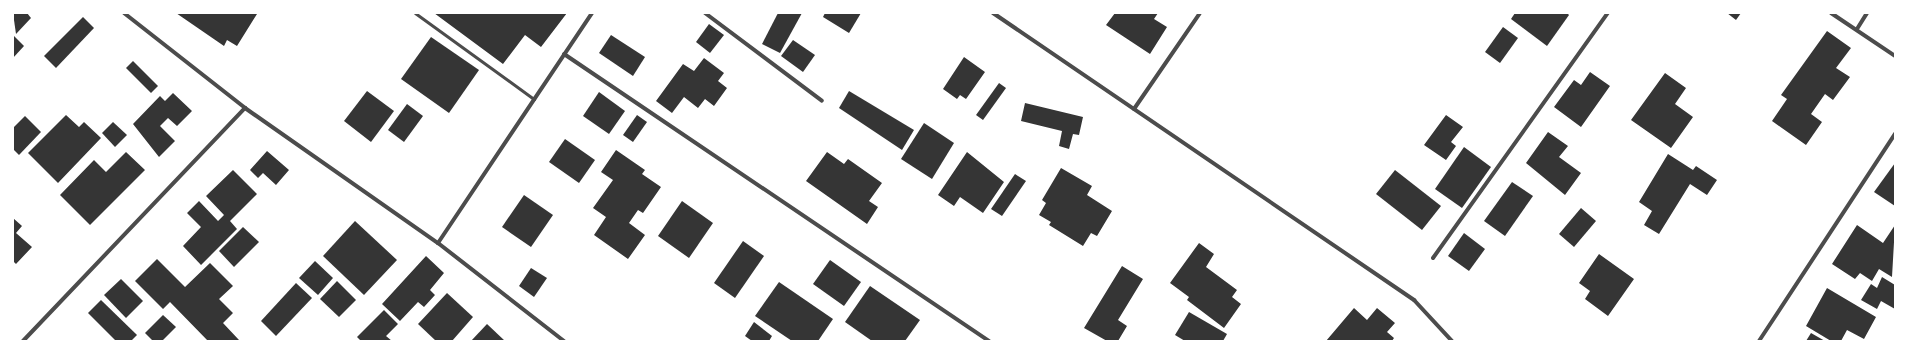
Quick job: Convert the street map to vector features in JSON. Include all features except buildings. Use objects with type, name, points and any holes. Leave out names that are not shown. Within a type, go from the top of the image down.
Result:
[{"type":"street","points":[[124,13],[245,108],[438,243],[564,341]]},
{"type":"street","points":[[438,243],[592,13]]},
{"type":"street","points":[[705,13],[822,101]]},
{"type":"street","points":[[993,13],[1414,300],[1452,341]]},
{"type":"street","points":[[1134,109],[1200,13]]},
{"type":"street","points":[[1433,258],[1608,13]]},
{"type":"street","points":[[1831,13],[1857,29],[1895,56]]},
{"type":"street","points":[[1857,29],[1867,13]]},
{"type":"street","points":[[564,54],[988,341]]},
{"type":"street","points":[[23,341],[245,108]]},
{"type":"street","points":[[1759,341],[1895,134]]},
{"type":"lane","points":[[416,13],[534,99]]}]
